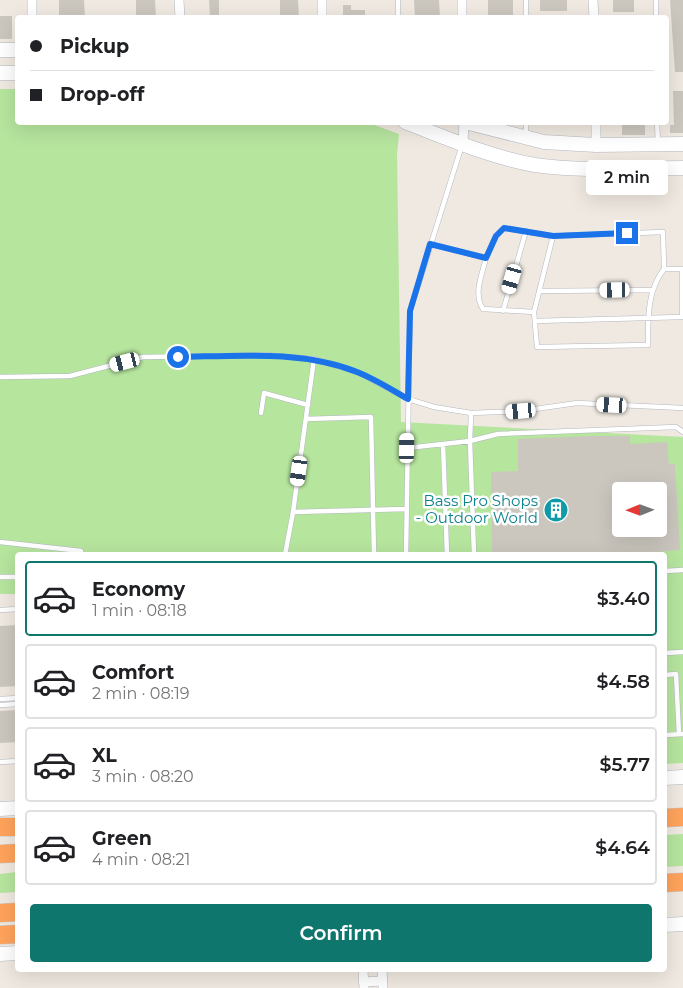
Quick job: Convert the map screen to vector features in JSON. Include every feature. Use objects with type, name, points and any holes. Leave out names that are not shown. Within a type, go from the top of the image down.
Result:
[{"type":"highway","points":[[667,818],[683,817]]},
{"type":"highway","points":[[0,826],[15,827]]},
{"type":"highway","points":[[0,854],[15,853]]},
{"type":"highway","points":[[667,883],[683,882]]},
{"type":"highway","points":[[0,914],[15,912]]},
{"type":"highway","points":[[0,935],[15,934]]},
{"type":"street","points":[[32,0],[32,15]]},
{"type":"street","points":[[179,0],[180,15]]},
{"type":"street","points":[[322,0],[322,15]]},
{"type":"street","points":[[462,0],[462,15]]},
{"type":"street","points":[[594,0],[594,15]]},
{"type":"street","points":[[0,50],[15,50]]},
{"type":"street","points":[[0,73],[15,73]]},
{"type":"street","points":[[413,125],[508,159],[565,168],[683,168]]},
{"type":"street","points":[[462,144],[464,125]]},
{"type":"street","points":[[476,125],[544,142],[596,145],[683,144]]},
{"type":"street","points":[[596,125],[596,145]]},
{"type":"street","points":[[667,778],[683,777]]},
{"type":"street","points":[[0,809],[15,808]]},
{"type":"street","points":[[667,925],[683,924]]},
{"type":"street","points":[[0,954],[15,953]]},
{"type":"street","points":[[363,972],[363,985],[382,984]]},
{"type":"lane","points":[[398,0],[398,15]]},
{"type":"lane","points":[[526,0],[526,15]]},
{"type":"lane","points":[[656,0],[656,15]]},
{"type":"lane","points":[[526,125],[526,137]]},
{"type":"lane","points":[[658,125],[658,144]]},
{"type":"lane","points":[[406,552],[410,311],[462,144]]},
{"type":"lane","points":[[534,312],[484,308],[479,302],[478,294],[486,258],[496,236],[504,228],[553,236],[663,232],[664,268],[652,290],[648,318],[648,345],[538,347],[534,312],[553,236]]},
{"type":"lane","points":[[503,310],[526,231]]},
{"type":"lane","points":[[430,244],[486,258]]},
{"type":"lane","points":[[535,321],[682,317],[682,269],[664,268]]},
{"type":"lane","points":[[539,291],[652,290]]},
{"type":"lane","points":[[0,377],[70,376],[143,357],[266,355],[314,359],[358,372],[408,399],[434,408],[471,413],[521,411],[577,403],[683,408]]},
{"type":"lane","points":[[286,552],[293,512],[314,359]]},
{"type":"lane","points":[[260,413],[264,393],[308,405]]},
{"type":"lane","points":[[471,413],[470,441],[474,552]]},
{"type":"lane","points":[[306,419],[372,417],[374,552]]},
{"type":"lane","points":[[407,448],[470,441],[498,434],[676,427],[683,432]]},
{"type":"lane","points":[[443,444],[447,552]]},
{"type":"lane","points":[[293,512],[406,508]]},
{"type":"lane","points":[[0,542],[81,552]]},
{"type":"lane","points":[[667,571],[683,570]]},
{"type":"lane","points":[[0,577],[15,577]]},
{"type":"lane","points":[[0,610],[15,610]]},
{"type":"lane","points":[[667,653],[683,652]]},
{"type":"lane","points":[[667,675],[676,674],[681,734],[667,735]]},
{"type":"lane","points":[[0,699],[15,698]]},
{"type":"lane","points":[[0,705],[15,704]]},
{"type":"lane","points":[[0,762],[15,761]]},
{"type":"green space","points":[[0,89],[15,89],[15,125],[374,125],[399,134],[397,155],[401,422],[683,437],[683,763],[667,764],[667,552],[15,552],[15,594],[0,594]]},
{"type":"green space","points":[[683,834],[683,866],[667,867],[667,835]]},
{"type":"green space","points":[[15,872],[15,892],[0,893],[0,874]]},
{"type":"building","points":[[59,0],[84,0],[85,15],[59,15]]},
{"type":"building","points":[[136,0],[155,0],[156,15],[136,15]]},
{"type":"building","points":[[209,0],[219,0],[219,15],[210,15]]},
{"type":"building","points":[[280,0],[298,0],[299,15],[280,15]]},
{"type":"building","points":[[414,0],[439,0],[440,15],[415,15]]},
{"type":"building","points":[[488,0],[513,0],[513,15],[488,15]]},
{"type":"building","points":[[540,0],[567,0],[567,11],[540,11]]},
{"type":"building","points":[[613,0],[634,0],[634,12],[613,12]]},
{"type":"building","points":[[670,0],[683,0],[683,72],[675,72]]},
{"type":"building","points":[[343,5],[351,5],[351,10],[365,10],[365,15],[343,15]]},
{"type":"building","points":[[0,16],[12,16],[12,39],[0,39]]},
{"type":"building","points":[[673,91],[683,91],[683,133],[670,133],[670,125],[674,125]]},
{"type":"building","points":[[622,125],[645,125],[645,135],[622,135]]},
{"type":"building","name":"Bass Pro Shops - Outdoor World","points":[[630,436],[630,444],[667,442],[669,464],[675,464],[680,550],[656,552],[492,552],[491,472],[518,471],[518,439]]},
{"type":"building","points":[[15,625],[15,686],[0,687],[0,626]]},
{"type":"building","points":[[15,710],[15,742],[0,743],[0,711]]},
{"type":"place","name":"Bass Pro Shops - Outdoor World","points":[[556,510]]},
{"type":"route","points":[[178,357],[266,355],[314,359],[358,372],[408,399],[410,311],[430,244],[486,258],[496,236],[504,228],[553,236],[627,233]]}]
